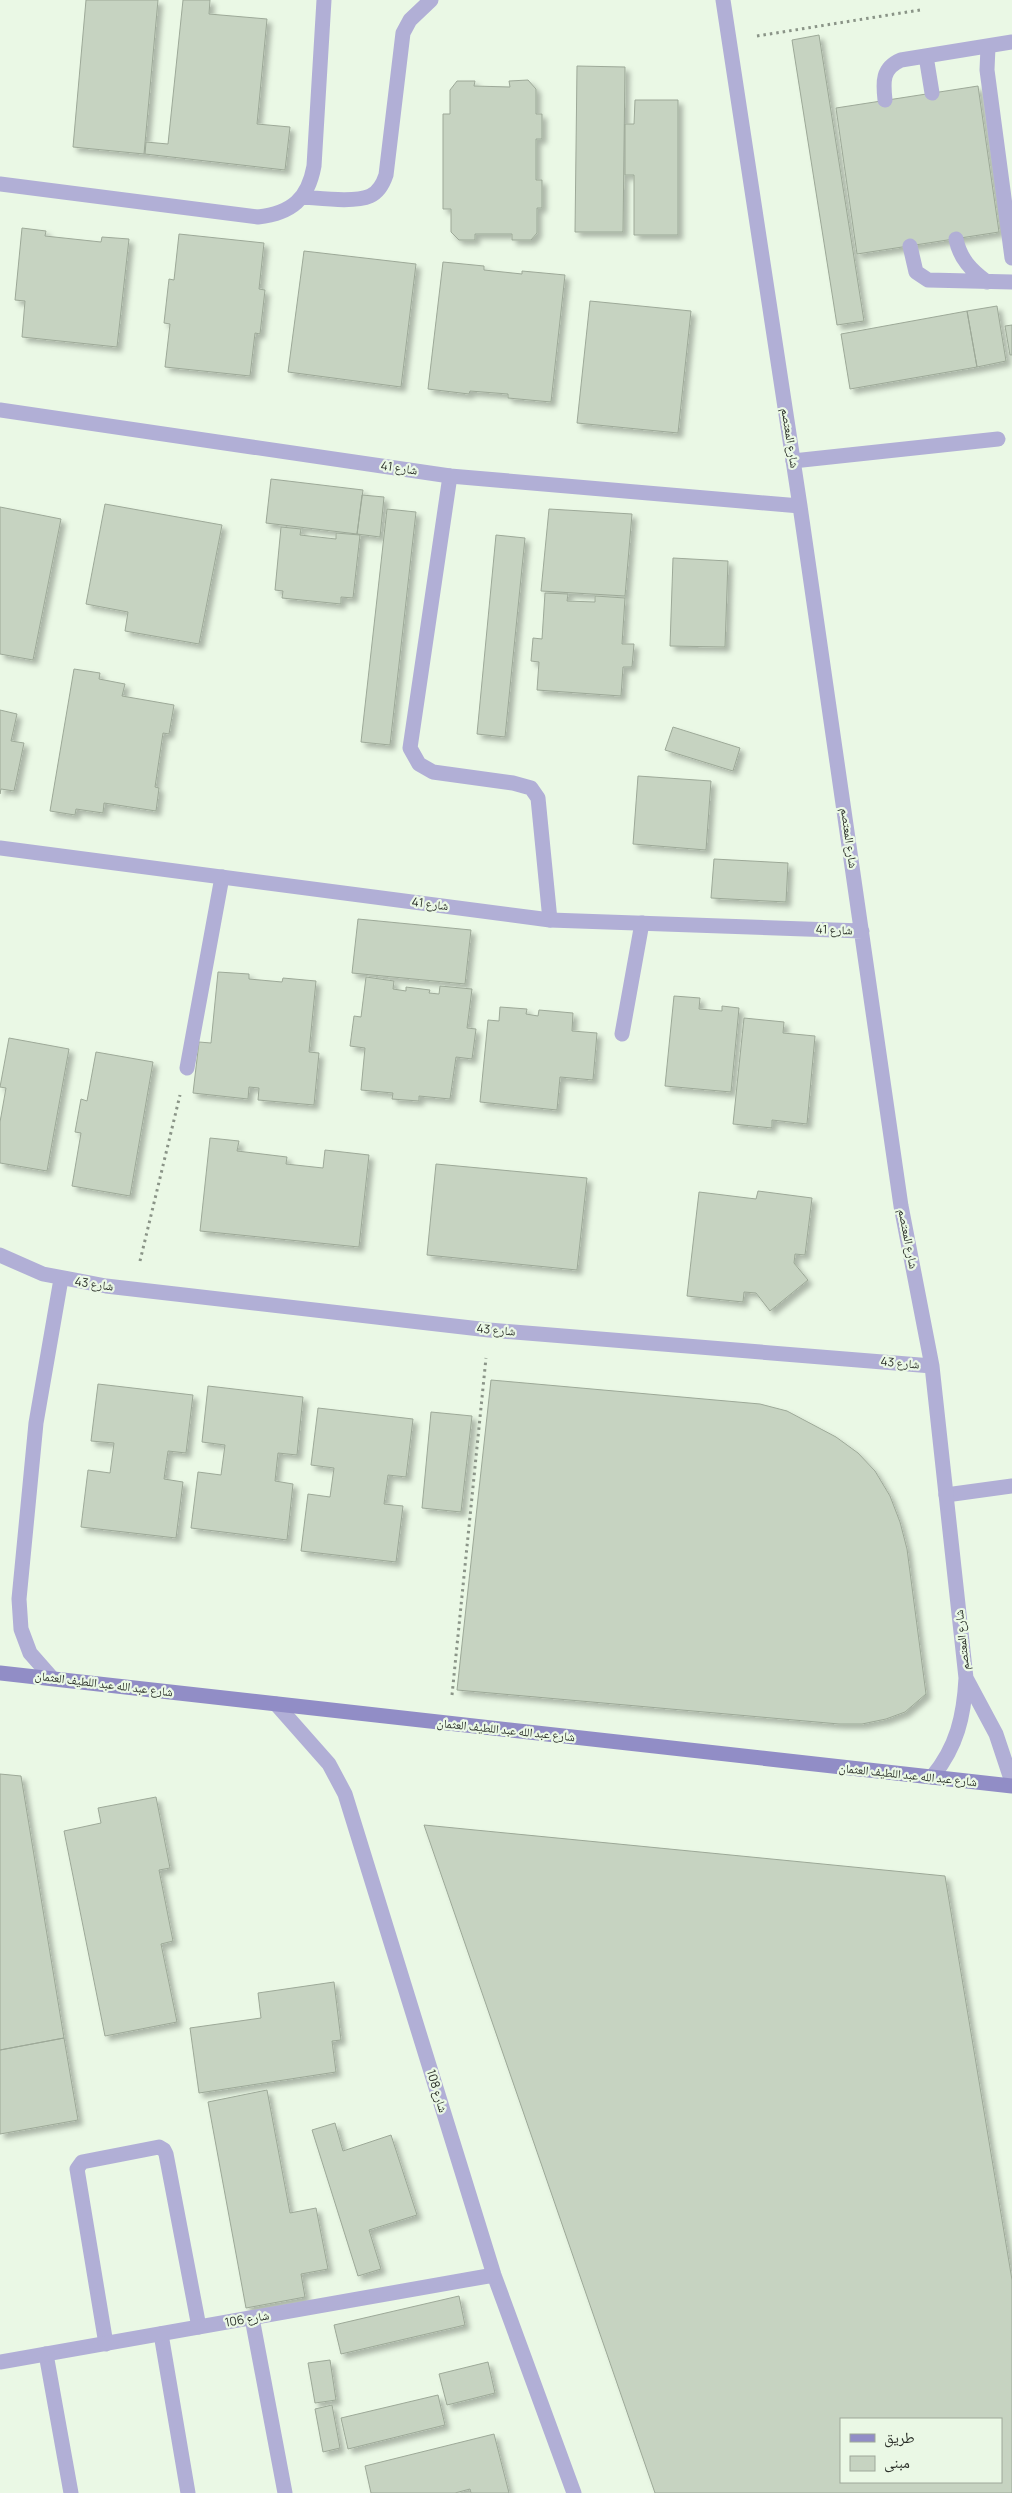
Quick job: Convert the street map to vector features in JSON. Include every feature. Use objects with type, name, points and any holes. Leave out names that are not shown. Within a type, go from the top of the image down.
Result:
[{"type":"street","points":[[0,184],[258,217],[275,215],[290,208],[302,197],[311,182],[314,166],[324,0]]},
{"type":"street","points":[[302,197],[361,199],[378,191],[383,184],[386,175],[403,33],[410,20],[431,0]]},
{"type":"street","name":"شارع المعتصم","points":[[723,0],[731,40],[800,506],[901,1206],[932,1366],[966,1678],[965,1701],[956,1738],[944,1763],[932,1777]]},
{"type":"street","points":[[885,100],[884,84],[888,68],[901,60],[1012,42]]},
{"type":"street","points":[[988,47],[987,70],[1012,258]]},
{"type":"street","points":[[926,56],[932,93]]},
{"type":"street","points":[[956,239],[962,259],[968,268],[986,282]]},
{"type":"street","points":[[910,246],[916,272],[928,280],[1012,282]]},
{"type":"street","name":"شارع 41","points":[[0,410],[450,476],[800,506]]},
{"type":"street","points":[[793,461],[998,439]]},
{"type":"street","points":[[450,476],[410,748],[419,764],[434,772],[513,783],[531,788],[538,798],[550,920]]},
{"type":"street","name":"شارع 41","points":[[0,848],[550,920],[862,931]]},
{"type":"street","points":[[187,1068],[222,877]]},
{"type":"street","points":[[622,1034],[642,923]]},
{"type":"street","name":"شارع 43","points":[[0,1255],[43,1274],[61,1279],[133,1289],[489,1330],[932,1366]]},
{"type":"street","name":"شارع 43","points":[[52,1678],[30,1653],[20,1629],[20,1599],[36,1423],[61,1279]]},
{"type":"street","points":[[946,1494],[1012,1486]]},
{"type":"street","name":"شارع عبد الله عبد اللطيف العثمان","points":[[0,1673],[1012,1786]]},
{"type":"street","name":"شارع المعتصم","points":[[966,1678],[996,1734],[1012,1782]]},
{"type":"street","name":"شارع 108","points":[[276,1704],[329,1764],[345,1794],[494,2274],[574,2493]]},
{"type":"street","points":[[106,2344],[77,2169],[82,2162],[159,2147],[166,2154],[199,2327]]},
{"type":"street","name":"شارع 106","points":[[0,2362],[494,2274]]},
{"type":"street","points":[[252,2318],[285,2493]]},
{"type":"street","points":[[161,2334],[188,2493]]},
{"type":"street","points":[[46,2354],[71,2493]]},
{"type":"path","points":[[731,40],[920,10]]},
{"type":"path","points":[[133,1289],[187,1068]]},
{"type":"path","points":[[450,1724],[489,1330]]},
{"type":"building","points":[[86,0],[158,0],[144,154],[73,147]]},
{"type":"building","points":[[183,0],[210,0],[209,14],[267,19],[257,124],[290,127],[285,170],[145,154],[146,142],[168,144]]},
{"type":"building","points":[[819,35],[864,321],[837,325],[792,40]]},
{"type":"building","points":[[577,66],[625,67],[623,232],[575,232]]},
{"type":"building","points":[[528,80],[536,89],[536,114],[542,114],[542,139],[536,139],[536,180],[542,180],[542,208],[537,208],[537,233],[531,240],[512,240],[512,234],[475,234],[475,240],[459,240],[451,232],[451,209],[443,209],[443,114],[450,114],[450,90],[457,81],[475,81],[474,86],[510,87],[509,81]]},
{"type":"building","points":[[978,86],[999,232],[857,254],[836,108]]},
{"type":"building","points":[[635,100],[678,100],[678,235],[634,235],[634,175],[625,175],[625,124],[634,124]]},
{"type":"building","points":[[22,228],[46,231],[45,236],[101,242],[102,237],[129,239],[117,347],[22,337],[25,301],[15,300]]},
{"type":"building","points":[[179,234],[264,243],[259,289],[265,290],[260,334],[255,333],[250,376],[165,367],[170,324],[164,323],[169,279],[174,280]]},
{"type":"building","points":[[304,251],[416,264],[401,387],[288,372]]},
{"type":"building","points":[[443,262],[484,266],[484,270],[522,274],[522,271],[565,275],[551,402],[508,398],[508,394],[470,391],[469,394],[428,389]]},
{"type":"building","points":[[590,301],[691,311],[678,433],[577,423]]},
{"type":"building","points":[[997,306],[1006,361],[977,367],[967,311]]},
{"type":"building","points":[[967,311],[977,367],[850,389],[841,334]]},
{"type":"building","points":[[1012,325],[1012,355],[1010,355],[1005,326]]},
{"type":"building","points":[[271,479],[363,490],[357,534],[266,523]]},
{"type":"building","points":[[362,495],[384,497],[380,537],[357,534]]},
{"type":"building","points":[[105,504],[222,525],[199,644],[125,631],[128,612],[86,604]]},
{"type":"building","points":[[0,507],[61,519],[33,660],[0,654]]},
{"type":"building","points":[[387,509],[416,512],[390,745],[361,742]]},
{"type":"building","points":[[549,509],[632,514],[625,596],[541,591]]},
{"type":"building","points":[[281,527],[301,529],[300,535],[336,539],[336,533],[360,535],[353,598],[341,597],[341,604],[282,598],[283,591],[275,590]]},
{"type":"building","points":[[496,535],[525,538],[505,737],[477,734]]},
{"type":"building","points":[[673,558],[728,561],[725,647],[670,646]]},
{"type":"building","points":[[545,593],[568,594],[567,601],[595,602],[595,596],[625,598],[622,644],[634,644],[632,667],[623,667],[621,696],[537,690],[539,662],[531,661],[533,638],[542,639]]},
{"type":"building","points":[[74,669],[100,673],[99,679],[125,684],[122,696],[174,705],[169,734],[163,733],[155,787],[159,788],[156,811],[104,803],[103,813],[76,809],[75,815],[50,811]]},
{"type":"building","points":[[0,710],[17,714],[11,741],[24,743],[14,791],[1,789],[0,794]]},
{"type":"building","points":[[673,727],[740,748],[733,771],[665,750]]},
{"type":"building","points":[[638,776],[711,781],[706,850],[633,844]]},
{"type":"building","points":[[714,859],[788,863],[786,902],[711,898]]},
{"type":"building","points":[[358,919],[471,930],[465,984],[352,973]]},
{"type":"building","points":[[218,972],[249,974],[249,979],[282,982],[283,978],[316,981],[309,1052],[319,1053],[314,1105],[258,1100],[259,1088],[249,1087],[248,1099],[193,1093],[199,1042],[211,1043]]},
{"type":"building","points":[[366,977],[394,981],[393,989],[406,991],[406,987],[430,990],[429,993],[439,994],[440,986],[472,989],[467,1028],[476,1029],[472,1059],[456,1057],[450,1099],[419,1096],[419,1101],[392,1099],[393,1093],[361,1090],[365,1048],[350,1046],[354,1016],[361,1017]]},
{"type":"building","points":[[674,996],[700,998],[699,1009],[722,1011],[722,1006],[739,1008],[731,1092],[665,1086]]},
{"type":"building","points":[[500,1007],[527,1009],[526,1014],[538,1016],[539,1010],[573,1013],[572,1031],[597,1033],[593,1080],[560,1077],[557,1110],[480,1102],[488,1020],[499,1021]]},
{"type":"building","points":[[744,1018],[784,1022],[783,1033],[815,1036],[807,1124],[772,1120],[772,1128],[733,1124]]},
{"type":"building","points":[[9,1038],[69,1049],[47,1171],[0,1163],[0,1122],[6,1088],[0,1087]]},
{"type":"building","points":[[96,1052],[153,1062],[130,1196],[72,1186],[81,1133],[75,1132],[81,1099],[87,1101]]},
{"type":"building","points":[[210,1138],[239,1141],[237,1151],[287,1157],[286,1164],[323,1168],[325,1150],[369,1155],[359,1247],[200,1231]]},
{"type":"building","points":[[436,1164],[587,1178],[577,1270],[427,1255]]},
{"type":"building","points":[[758,1191],[812,1198],[805,1255],[795,1254],[794,1263],[808,1280],[770,1311],[756,1293],[744,1292],[743,1302],[687,1296],[699,1192],[756,1199]]},
{"type":"building","points":[[491,1380],[760,1404],[787,1411],[836,1437],[858,1453],[875,1471],[890,1496],[900,1522],[907,1549],[926,1694],[905,1712],[886,1719],[862,1724],[839,1724],[457,1690]]},
{"type":"building","points":[[98,1384],[193,1395],[186,1453],[168,1451],[164,1479],[183,1482],[176,1538],[81,1527],[88,1470],[110,1473],[114,1443],[91,1441]]},
{"type":"building","points":[[208,1386],[303,1397],[297,1455],[278,1453],[275,1481],[293,1484],[287,1540],[191,1528],[198,1472],[221,1475],[225,1445],[202,1442]]},
{"type":"building","points":[[318,1408],[413,1419],[406,1477],[388,1475],[384,1504],[403,1506],[396,1562],[301,1551],[308,1494],[330,1497],[334,1468],[311,1465]]},
{"type":"building","points":[[431,1412],[472,1416],[461,1512],[422,1508]]},
{"type":"building","points":[[0,1774],[21,1776],[64,2038],[0,2050]]},
{"type":"building","points":[[156,1797],[170,1868],[159,1870],[173,1941],[161,1944],[177,2022],[105,2036],[64,1831],[101,1823],[98,1808]]},
{"type":"building","points":[[424,1825],[945,1876],[1012,2280],[1012,2493],[655,2493]]},
{"type":"building","points":[[334,1982],[341,2040],[332,2041],[336,2072],[199,2093],[190,2028],[261,2018],[258,1993]]},
{"type":"building","points":[[64,2038],[78,2120],[0,2134],[0,2050]]},
{"type":"building","points":[[267,2090],[290,2213],[316,2208],[328,2269],[301,2274],[305,2297],[246,2308],[208,2102]]},
{"type":"building","points":[[335,2123],[343,2151],[391,2135],[417,2215],[369,2230],[381,2269],[358,2276],[312,2130]]},
{"type":"building","points":[[459,2296],[465,2325],[341,2354],[334,2325]]},
{"type":"building","points":[[330,2360],[336,2400],[315,2403],[308,2363]]},
{"type":"building","points":[[488,2362],[495,2393],[447,2405],[439,2374]]},
{"type":"building","points":[[438,2395],[445,2425],[348,2449],[341,2418]]},
{"type":"building","points":[[332,2405],[340,2448],[323,2452],[315,2409]]},
{"type":"building","points":[[494,2434],[509,2493],[471,2493],[470,2489],[455,2493],[371,2493],[365,2466]]}]
